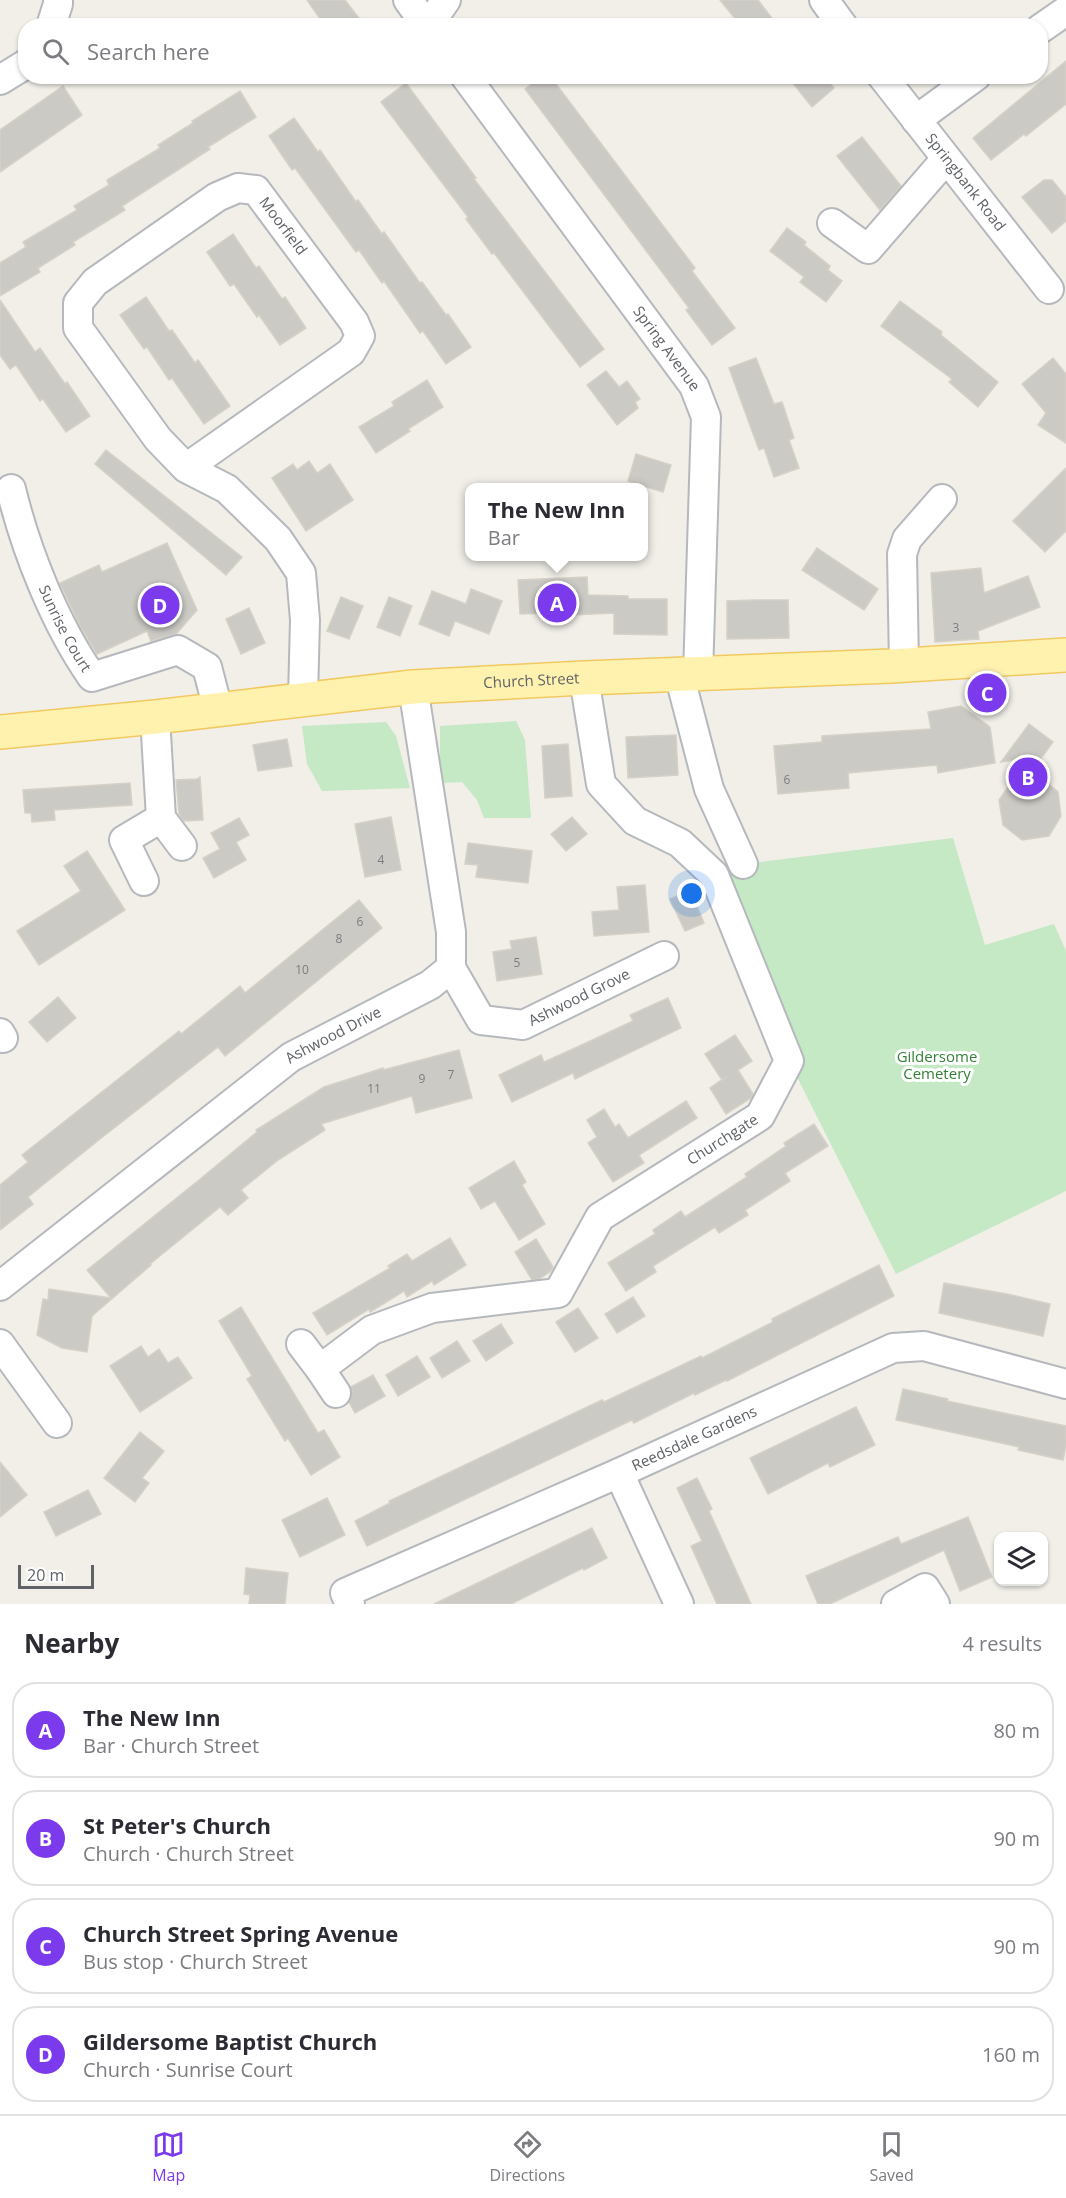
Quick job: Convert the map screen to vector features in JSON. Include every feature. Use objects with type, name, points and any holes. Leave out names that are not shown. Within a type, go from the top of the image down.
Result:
[{"type":"main road","name":"Church Street","points":[[0,732],[155,717],[413,687],[1066,656]]},
{"type":"street","points":[[54,18],[58,0]]},
{"type":"street","points":[[408,0],[422,18]]},
{"type":"street","points":[[434,18],[446,0]]},
{"type":"street","points":[[824,0],[837,18]]},
{"type":"street","points":[[1048,24],[1066,10]]},
{"type":"street","points":[[0,80],[18,68]]},
{"type":"street","name":"Spring Avenue","points":[[471,84],[694,386],[706,417],[688,674],[709,789],[743,864]]},
{"type":"street","name":"Springbank Road","points":[[888,84],[1049,289]]},
{"type":"street","points":[[916,120],[965,84]]},
{"type":"street","points":[[832,223],[868,249],[946,159]]},
{"type":"street","name":"Moorfield","points":[[186,468],[351,352],[360,336],[354,322],[256,190],[238,188],[218,197],[95,282],[78,303],[78,328],[158,439],[186,468],[227,489],[278,539],[301,573],[305,620],[303,699]]},
{"type":"street","name":"Sunrise Court","points":[[10,489],[26,544],[72,648],[92,677],[178,650],[207,667],[218,709]]},
{"type":"street","points":[[904,665],[902,554],[907,539],[942,499]]},
{"type":"street","name":"Churchgate","points":[[320,1370],[372,1330],[432,1308],[558,1293],[600,1217],[760,1116],[789,1061],[714,875],[680,843],[635,821],[601,784],[584,678]]},
{"type":"street","points":[[413,687],[451,932],[451,968]]},
{"type":"street","points":[[155,717],[161,818],[182,846]]},
{"type":"street","points":[[144,880],[124,840],[161,818]]},
{"type":"street","name":"Ashwood Grove","points":[[451,968],[481,1020],[524,1025],[664,956]]},
{"type":"street","name":"Ashwood Drive","points":[[0,1286],[291,1057],[430,985],[451,968]]},
{"type":"street","points":[[0,1344],[57,1423]]},
{"type":"street","points":[[301,1344],[336,1393]]},
{"type":"street","name":"Reedsdale Gardens","points":[[350,1604],[345,1593],[619,1473],[893,1348],[924,1346],[1066,1384]]},
{"type":"street","points":[[619,1473],[679,1604]]},
{"type":"street","points":[[897,1604],[925,1588],[935,1604]]},
{"type":"green space","points":[[516,721],[525,740],[531,818],[484,818],[477,800],[462,782],[440,783],[440,726]]},
{"type":"green space","points":[[386,722],[396,736],[410,788],[322,791],[307,764],[302,726]]},
{"type":"green space","name":"Gildersome Cemetery","points":[[953,838],[985,945],[1054,924],[1066,951],[1066,1191],[896,1274],[789,1061],[714,875],[743,864]]},
{"type":"building","points":[[307,0],[345,0],[359,18],[319,18]]},
{"type":"building","points":[[720,0],[758,0],[772,18],[735,18]]},
{"type":"building","points":[[1066,61],[1066,104],[991,160],[973,138],[1038,84],[1048,84],[1048,76]]},
{"type":"building","points":[[407,84],[476,178],[474,179],[604,349],[580,367],[494,253],[492,254],[466,219],[468,217],[381,102]]},
{"type":"building","points":[[532,84],[556,84],[695,268],[692,271],[735,328],[712,345],[686,310],[689,308],[525,89]]},
{"type":"building","points":[[793,84],[831,84],[834,88],[812,107]]},
{"type":"building","points":[[63,86],[82,115],[0,172],[0,130]]},
{"type":"building","points":[[240,91],[256,117],[122,206],[125,210],[73,242],[75,245],[38,268],[40,272],[0,296],[0,263],[26,247],[23,242],[77,210],[74,206],[109,185],[107,180],[160,148],[158,145]]},
{"type":"building","points":[[294,118],[318,152],[320,150],[356,202],[358,200],[382,234],[384,232],[420,283],[422,282],[446,315],[448,314],[471,347],[446,364],[423,331],[420,333],[384,281],[382,283],[359,250],[356,252],[295,168],[292,170],[269,136]]},
{"type":"building","points":[[862,137],[901,186],[880,210],[837,156]]},
{"type":"building","points":[[1044,180],[1052,180],[1066,197],[1066,221],[1052,233],[1022,197]]},
{"type":"building","points":[[787,228],[806,242],[804,245],[830,266],[828,270],[842,281],[826,302],[800,282],[804,277],[770,251]]},
{"type":"building","points":[[233,234],[256,268],[259,266],[282,299],[285,297],[306,328],[280,345],[234,284],[230,286],[207,252]]},
{"type":"building","points":[[146,297],[169,331],[172,330],[195,363],[198,360],[230,406],[204,424],[172,378],[169,380],[147,347],[144,349],[120,315]]},
{"type":"building","points":[[0,300],[35,352],[40,348],[90,416],[66,432],[43,399],[40,401],[16,365],[10,369],[0,355]]},
{"type":"building","points":[[900,301],[942,332],[941,335],[998,382],[978,407],[949,382],[952,379],[881,326]]},
{"type":"building","points":[[756,358],[774,404],[782,402],[794,438],[789,440],[799,468],[774,477],[764,448],[759,450],[729,368]]},
{"type":"building","points":[[1053,358],[1066,374],[1066,443],[1038,425],[1046,413],[1022,384]]},
{"type":"building","points":[[606,371],[619,387],[627,381],[640,399],[635,402],[638,408],[617,425],[587,385]]},
{"type":"building","points":[[427,380],[443,407],[376,453],[359,427],[394,406],[392,402]]},
{"type":"building","points":[[106,450],[242,557],[226,575],[95,464]]},
{"type":"building","points":[[636,454],[671,465],[663,492],[648,487],[648,483],[628,481]]},
{"type":"building","points":[[309,461],[317,473],[330,464],[353,500],[306,531],[272,478],[293,464],[297,470]]},
{"type":"building","points":[[1066,468],[1066,531],[1045,552],[1013,521]]},
{"type":"building","points":[[167,543],[197,610],[176,634],[151,641],[147,631],[97,654],[80,626],[60,583],[99,565],[102,572]]},
{"type":"building","points":[[817,548],[878,589],[864,610],[802,570]]},
{"type":"building","points":[[981,568],[984,593],[1028,576],[1040,607],[978,631],[979,639],[935,642],[931,573]]},
{"type":"building","points":[[587,577],[588,595],[628,596],[628,599],[667,599],[667,635],[614,634],[614,613],[551,616],[551,613],[520,614],[518,580]]},
{"type":"building","points":[[471,589],[502,601],[489,634],[455,621],[449,636],[419,624],[432,591],[466,604]]},
{"type":"building","points":[[341,597],[363,606],[349,639],[327,631]]},
{"type":"building","points":[[389,597],[412,606],[400,636],[377,627]]},
{"type":"building","points":[[788,600],[789,638],[727,639],[727,601]]},
{"type":"building","points":[[249,608],[265,643],[241,654],[226,619]]},
{"type":"building","points":[[961,706],[990,727],[995,763],[938,773],[937,765],[848,773],[849,788],[778,794],[774,746],[822,742],[822,736],[931,729],[928,712]]},
{"type":"building","points":[[1029,724],[1053,742],[1041,756],[1045,781],[1058,792],[1061,816],[1049,836],[1022,840],[1003,825],[999,800],[1029,758],[1001,762]]},
{"type":"building","points":[[676,735],[678,775],[628,778],[626,737]]},
{"type":"building","points":[[287,739],[292,766],[258,771],[253,745]]},
{"type":"building","points":[[568,744],[572,796],[545,798],[542,746]]},
{"type":"building","points":[[200,777],[203,820],[184,821],[179,814],[176,780]]},
{"type":"building","points":[[130,783],[132,805],[54,810],[55,820],[32,822],[31,813],[25,813],[23,790]]},
{"type":"building","points":[[391,817],[401,870],[365,877],[355,824]]},
{"type":"building","points":[[572,817],[587,834],[566,851],[551,834]]},
{"type":"building","points":[[239,818],[249,835],[236,842],[246,860],[214,878],[203,858],[220,849],[211,833]]},
{"type":"building","points":[[468,843],[532,851],[528,883],[476,877],[478,865],[465,864]]},
{"type":"building","points":[[87,851],[125,910],[39,965],[17,931],[81,891],[64,866]]},
{"type":"building","points":[[645,885],[649,932],[594,936],[592,912],[619,910],[617,887]]},
{"type":"building","points":[[690,890],[704,923],[685,931],[670,899]]},
{"type":"building","points":[[359,900],[382,928],[225,1056],[218,1047],[100,1139],[28,1197],[33,1204],[0,1230],[0,1185],[28,1162],[22,1155],[179,1031],[181,1034],[240,986],[245,993]]},
{"type":"building","points":[[536,937],[542,974],[497,981],[493,952],[512,949],[510,941]]},
{"type":"building","points":[[58,997],[76,1018],[47,1042],[29,1022]]},
{"type":"building","points":[[668,998],[681,1028],[575,1079],[573,1073],[512,1102],[499,1075],[541,1055],[544,1062],[586,1043],[633,1021],[630,1015]]},
{"type":"building","points":[[735,1035],[752,1061],[738,1070],[753,1094],[751,1098],[726,1114],[710,1088],[722,1080],[705,1054]]},
{"type":"building","points":[[459,1050],[472,1098],[416,1113],[412,1096],[321,1124],[325,1130],[278,1160],[241,1190],[248,1198],[228,1215],[220,1207],[150,1264],[92,1316],[87,1352],[62,1348],[37,1335],[43,1299],[48,1300],[49,1289],[111,1298],[87,1270],[257,1132],[256,1130],[324,1087],[383,1068],[383,1070]]},
{"type":"building","points":[[686,1101],[697,1118],[639,1155],[644,1163],[613,1182],[588,1143],[597,1137],[587,1120],[604,1109],[615,1127],[619,1124],[628,1138]]},
{"type":"building","points":[[814,1124],[828,1146],[785,1173],[790,1181],[745,1210],[748,1215],[719,1233],[715,1227],[653,1266],[656,1272],[626,1291],[608,1263],[655,1234],[653,1230],[681,1211],[685,1217],[747,1177],[745,1174],[786,1146],[784,1143]]},
{"type":"building","points":[[514,1161],[526,1182],[522,1185],[545,1224],[519,1240],[495,1201],[481,1209],[469,1188]]},
{"type":"building","points":[[450,1238],[466,1265],[434,1285],[432,1281],[407,1297],[404,1291],[327,1335],[313,1313],[390,1268],[388,1266],[407,1254],[412,1261]]},
{"type":"building","points":[[536,1239],[553,1267],[539,1279],[532,1280],[515,1252]]},
{"type":"building","points":[[879,1265],[894,1296],[727,1381],[695,1395],[694,1393],[634,1423],[632,1420],[367,1546],[355,1521],[390,1503],[389,1501],[602,1400],[604,1402],[701,1356],[702,1358],[773,1322],[772,1319]]},
{"type":"building","points":[[944,1283],[1050,1304],[1043,1336],[939,1313]]},
{"type":"building","points":[[633,1297],[645,1316],[617,1333],[605,1314]]},
{"type":"building","points":[[241,1307],[318,1433],[324,1430],[340,1457],[311,1475],[288,1438],[285,1441],[247,1379],[252,1376],[219,1321]]},
{"type":"building","points":[[578,1308],[598,1338],[575,1352],[556,1322]]},
{"type":"building","points":[[501,1324],[513,1343],[486,1361],[473,1341]]},
{"type":"building","points":[[457,1341],[470,1361],[442,1378],[430,1358]]},
{"type":"building","points":[[141,1346],[148,1357],[159,1349],[168,1363],[178,1357],[192,1378],[140,1412],[110,1366]]},
{"type":"building","points":[[417,1356],[430,1377],[398,1396],[386,1375]]},
{"type":"building","points":[[373,1375],[385,1396],[355,1413],[349,1402],[351,1387]]},
{"type":"building","points":[[903,1389],[948,1399],[947,1401],[1066,1426],[1063,1460],[1018,1450],[1019,1447],[896,1420]]},
{"type":"building","points":[[856,1407],[875,1445],[830,1467],[828,1463],[768,1494],[750,1458]]},
{"type":"building","points":[[140,1432],[164,1451],[142,1478],[149,1483],[135,1502],[104,1478]]},
{"type":"building","points":[[0,1462],[27,1495],[0,1517]]},
{"type":"building","points":[[697,1478],[712,1509],[709,1511],[751,1604],[717,1604],[691,1546],[702,1541],[677,1488]]},
{"type":"building","points":[[88,1490],[101,1514],[56,1536],[44,1512]]},
{"type":"building","points":[[327,1498],[345,1535],[300,1557],[282,1520]]},
{"type":"building","points":[[968,1517],[992,1577],[960,1591],[944,1550],[830,1604],[818,1604],[806,1576],[898,1537],[901,1544]]},
{"type":"building","points":[[592,1528],[607,1558],[584,1570],[583,1568],[511,1604],[434,1604]]},
{"type":"building","points":[[246,1568],[288,1573],[285,1604],[249,1604],[250,1595],[244,1594]]},
{"type":"place","name":"The New Inn","points":[[557,603]]},
{"type":"place","name":"Gildersome Baptist Church","points":[[160,605]]},
{"type":"place","name":"Church Street Spring Avenue","points":[[987,693]]},
{"type":"place","name":"St Peter's Church","points":[[1028,777]]}]
